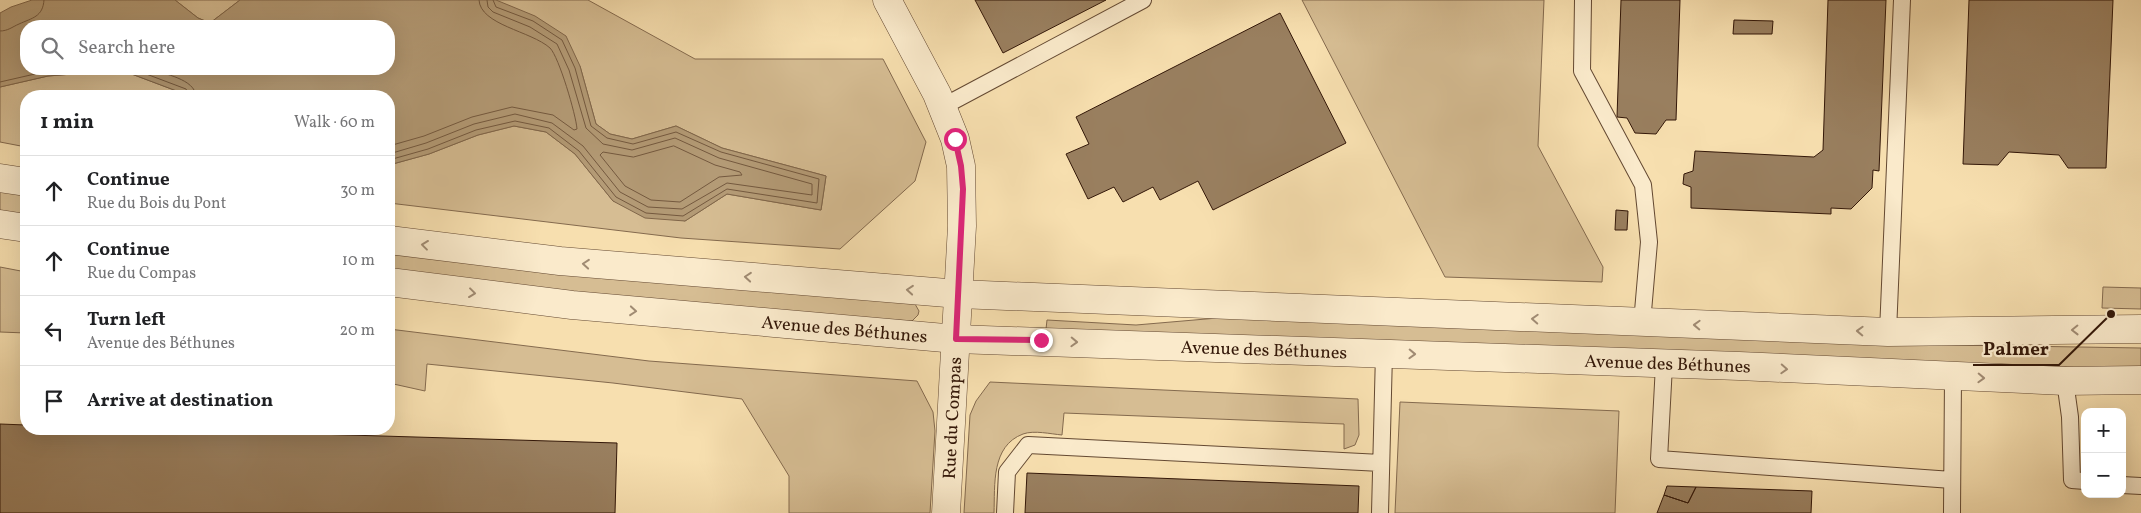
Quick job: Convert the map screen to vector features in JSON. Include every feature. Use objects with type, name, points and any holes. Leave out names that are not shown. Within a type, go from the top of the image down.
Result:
[{"type":"street","name":"Rue du Compas","points":[[887,0],[942,107],[955,139],[961,166],[962,226],[946,513]]},
{"type":"street","points":[[0,178],[20,181]]},
{"type":"street","points":[[0,224],[20,227]]},
{"type":"street","points":[[395,241],[560,261],[959,294],[1888,332],[2141,329]]},
{"type":"street","name":"Avenue des Béthunes","points":[[395,283],[572,305],[956,339],[1384,353],[2064,381],[2141,380]]},
{"type":"lane","points":[[942,107],[1144,0]]},
{"type":"lane","points":[[1583,0],[1582,71],[1643,185],[1650,242],[1642,323]]},
{"type":"lane","points":[[1888,332],[1902,0]]},
{"type":"lane","points":[[1380,513],[1384,353]]},
{"type":"lane","points":[[1664,365],[1659,459],[1952,480]]},
{"type":"lane","points":[[1952,513],[1953,377]]},
{"type":"lane","points":[[2064,381],[2070,417],[2072,480],[2081,481]]},
{"type":"lane","points":[[1005,513],[1007,472],[1028,445],[1381,463]]},
{"type":"lane","points":[[2126,485],[2141,486]]},
{"type":"shaded area","points":[[175,0],[240,0],[214,20],[198,18]]},
{"type":"shaded area","points":[[496,0],[588,0],[695,59],[883,59],[926,142],[915,181],[840,249],[681,238],[395,204],[395,163],[429,154],[478,135],[514,126],[546,132],[575,154],[613,201],[685,221],[727,194],[821,210],[826,176],[722,148],[676,126],[632,139],[610,134],[596,124],[580,66]]},
{"type":"shaded area","points":[[1302,0],[1544,0],[1538,146],[1603,267],[1602,282],[1445,277]]},
{"type":"shaded area","points":[[134,75],[174,90],[20,90],[20,146],[0,142],[0,87],[48,76]]},
{"type":"shaded area","points":[[0,190],[20,193],[20,214],[0,211]]},
{"type":"shaded area","points":[[395,251],[915,304],[919,311],[912,321],[767,313],[395,272]]},
{"type":"shaded area","points":[[0,267],[20,271],[20,333],[0,332]]},
{"type":"shaded area","points":[[2103,287],[2141,288],[2141,309],[2102,308]]},
{"type":"shaded area","points":[[1241,316],[1956,345],[2141,348],[2141,370],[1046,329],[1047,320],[1136,325]]},
{"type":"shaded area","points":[[395,330],[649,361],[917,381],[933,412],[935,431],[930,513],[789,513],[789,476],[742,399],[613,383],[427,364],[425,391],[395,384]]},
{"type":"shaded area","points":[[990,382],[1358,399],[1359,435],[1355,445],[1344,449],[1344,424],[1064,413],[1062,435],[1037,432],[1027,433],[1013,440],[1005,447],[1000,457],[995,479],[994,513],[964,513],[970,415],[976,401]]},
{"type":"shaded area","points":[[1400,402],[1619,411],[1615,513],[1395,513]]},
{"type":"water","points":[[32,0],[175,0],[203,20],[20,20],[20,75],[60,75],[0,87],[0,13]]},
{"type":"water","points":[[240,0],[496,0],[535,16],[566,36],[580,66],[596,124],[610,134],[632,139],[676,126],[722,148],[826,176],[821,210],[727,194],[685,221],[645,218],[613,201],[575,154],[546,132],[514,126],[478,135],[429,154],[395,163],[395,90],[174,90],[134,75],[395,75],[395,20],[214,20]]},
{"type":"building","points":[[975,0],[1106,0],[1003,53]]},
{"type":"building","points":[[1621,0],[1680,0],[1676,120],[1666,120],[1656,134],[1635,133],[1627,118],[1617,117]]},
{"type":"building","points":[[1828,0],[1886,0],[1879,171],[1873,170],[1872,188],[1851,209],[1831,208],[1831,214],[1691,208],[1691,187],[1683,184],[1684,174],[1693,171],[1695,151],[1814,157],[1823,150]]},
{"type":"building","points":[[1969,0],[2113,0],[2106,168],[2068,168],[2059,155],[2009,152],[1998,165],[1963,164]]},
{"type":"building","points":[[1280,13],[1346,143],[1213,210],[1198,181],[1160,200],[1153,187],[1123,202],[1114,187],[1088,199],[1066,154],[1089,144],[1076,117]]},
{"type":"building","points":[[1734,20],[1773,21],[1772,34],[1733,34]]},
{"type":"building","points":[[1616,210],[1628,211],[1627,230],[1615,230]]},
{"type":"building","points":[[0,424],[20,425],[20,435],[348,435],[617,443],[615,513],[0,513]]},
{"type":"building","points":[[1027,473],[1359,486],[1358,513],[1025,513]]},
{"type":"building","points":[[1667,486],[1696,487],[1688,503],[1664,495]]},
{"type":"building","points":[[1696,487],[1812,491],[1811,513],[1657,513],[1664,495],[1688,503]]},
{"type":"place","name":"Palmer","points":[[2111,314]]},
{"type":"route","points":[[955,139],[961,166],[963,189],[956,339],[1041,340]]}]
